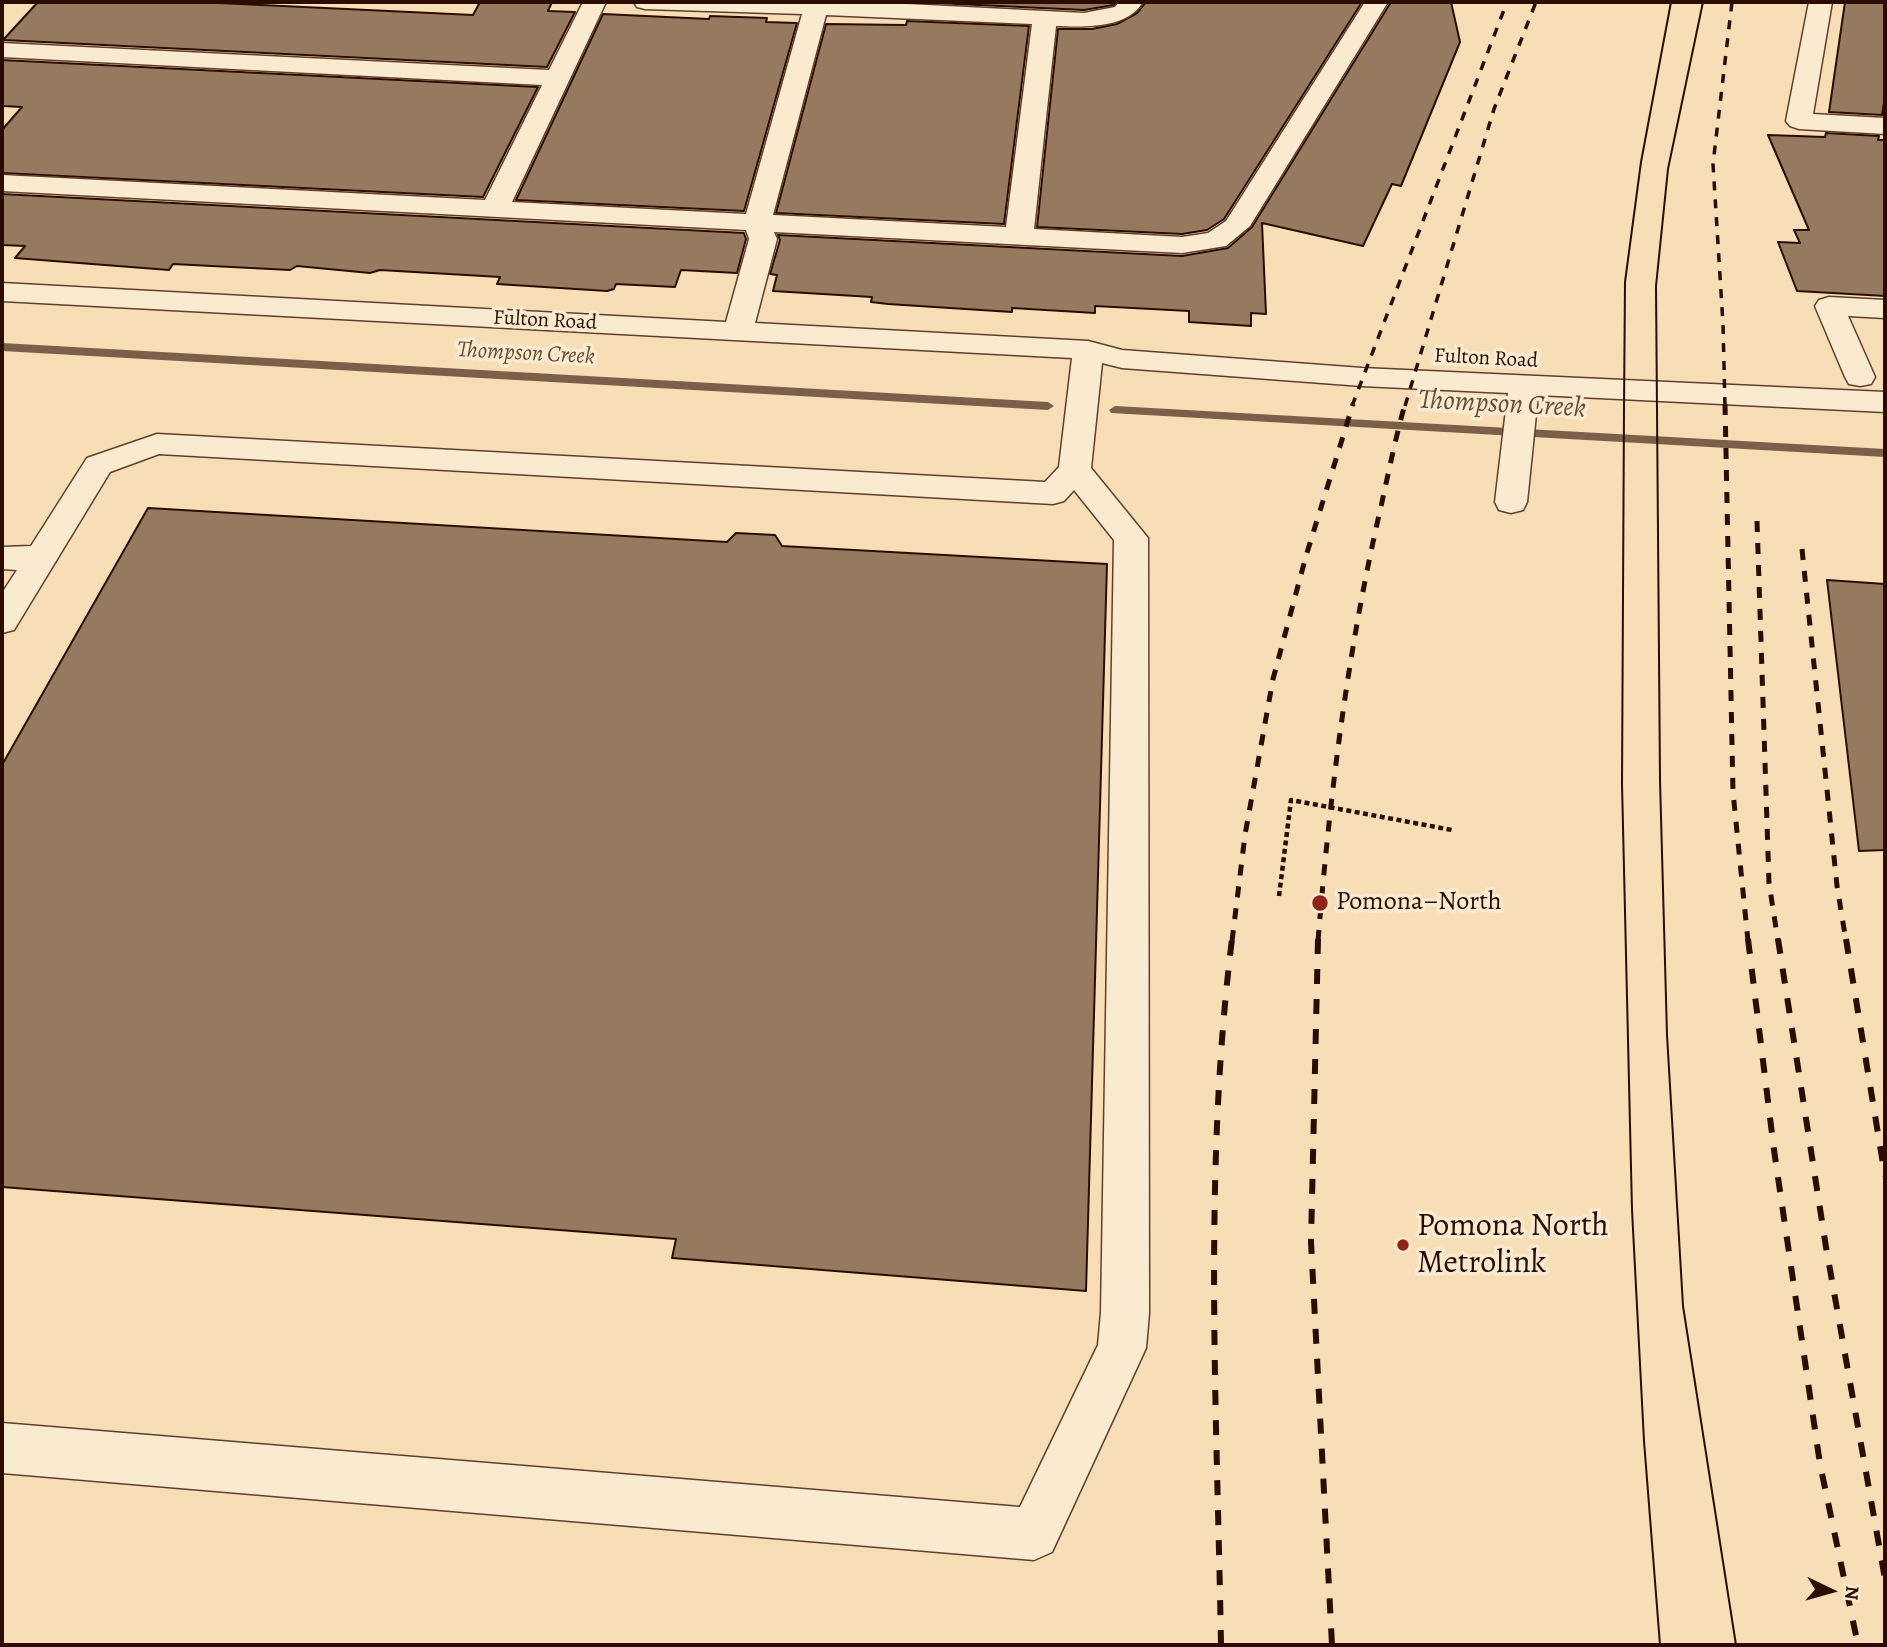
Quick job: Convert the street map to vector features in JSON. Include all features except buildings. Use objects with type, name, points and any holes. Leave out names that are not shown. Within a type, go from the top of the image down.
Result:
[{"type":"street","points":[[495,208],[594,2]]},
{"type":"street","points":[[645,2],[816,7],[879,5],[1084,20],[1124,12],[1132,2]]},
{"type":"street","points":[[2,183],[1182,245],[1216,240],[1236,226],[1376,2]]},
{"type":"street","points":[[1820,2],[1799,121],[1885,126]]},
{"type":"street","points":[[738,331],[763,239],[757,223],[816,7]]},
{"type":"street","points":[[1019,237],[1045,18]]},
{"type":"street","points":[[2,50],[556,78]]},
{"type":"street","name":"Fulton Road","points":[[2,292],[1088,350],[1122,359],[1362,377],[1523,393],[1885,402]]},
{"type":"street","points":[[1873,378],[1829,306],[1885,309]]},
{"type":"street","name":"Fulton Road","points":[[1088,350],[1125,340],[1873,378]]},
{"type":"street","points":[[2,621],[98,464],[157,443],[1053,493],[1075,470],[1088,350]]},
{"type":"street","points":[[1511,502],[1523,393]]},
{"type":"street","points":[[2,1448],[1034,1534],[1122,1348],[1125,1313],[1131,538],[1075,470]]},
{"type":"street","points":[[2,558],[41,558]]},
{"type":"path","points":[[1279,896],[1290,800],[1452,830]]},
{"type":"waterway","name":"Thompson Creek","points":[[2,347],[1048,406]]},
{"type":"waterway","name":"Thompson Creek","points":[[1115,410],[1885,453]]},
{"type":"tram line","points":[[1660,1645],[1644,1441],[1632,1210],[1622,784],[1624,407],[1625,282],[1641,162],[1671,2]]},
{"type":"tram line","points":[[1703,2],[1668,169],[1656,286],[1660,780],[1667,1035],[1683,1306],[1736,1645]]},
{"type":"railway","points":[[1352,406],[1507,2]]},
{"type":"railway","points":[[1405,406],[1494,109],[1536,2]]},
{"type":"railway","points":[[1725,406],[1713,164],[1732,2]]},
{"type":"railway","points":[[1232,941],[1245,835],[1273,679],[1306,556],[1353,404]]},
{"type":"railway","points":[[1318,941],[1328,830],[1350,666],[1370,556],[1405,404]]},
{"type":"railway","points":[[1725,404],[1733,792],[1748,941]]},
{"type":"railway","points":[[1757,521],[1769,883],[1778,941]]},
{"type":"railway","points":[[1802,549],[1837,886],[1846,941]]},
{"type":"railway","points":[[1221,1645],[1215,1380],[1215,1203],[1217,1115],[1232,939]]},
{"type":"railway","points":[[1318,939],[1311,1242],[1332,1645]]},
{"type":"railway","points":[[1748,939],[1774,1150],[1820,1464],[1858,1645]]},
{"type":"railway","points":[[1778,939],[1826,1247],[1885,1579]]},
{"type":"railway","points":[[1846,939],[1885,1176]]},
{"type":"place","name":"Pomona–North","points":[[1320,903]]},
{"type":"place","name":"Pomona North Metrolink","points":[[1403,1245]]}]
